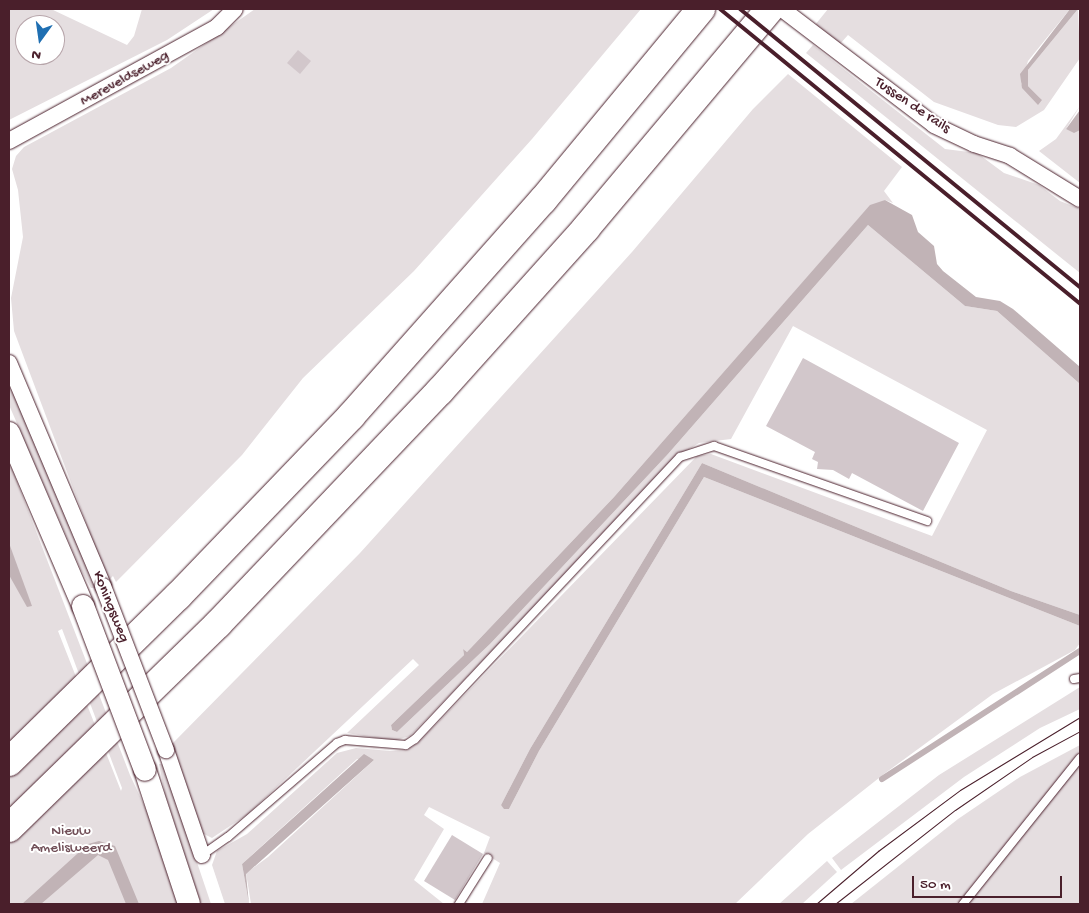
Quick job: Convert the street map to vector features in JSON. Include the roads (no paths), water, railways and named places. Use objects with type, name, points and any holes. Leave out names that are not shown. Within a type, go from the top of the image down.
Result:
[{"type":"highway","points":[[9,762],[178,596],[351,416],[543,200],[701,9]]},
{"type":"highway","points":[[9,828],[218,624],[433,398],[586,228],[770,9]]},
{"type":"main road","name":"Koningsweg","points":[[9,433],[84,606],[145,770],[189,904]]},
{"type":"street","name":"Mereveldseweg","points":[[9,141],[217,27],[235,9]]},
{"type":"street","name":"Tussen de rails","points":[[782,9],[934,125],[974,144],[1010,156],[1080,199]]},
{"type":"street","name":"Koningsweg","points":[[9,363],[102,586],[166,750],[202,855]]},
{"type":"lane","points":[[202,855],[228,837],[337,743],[345,740],[406,745],[414,739],[680,457],[714,446],[928,521]]},
{"type":"lane","points":[[963,904],[1080,758]]},
{"type":"lane","points":[[459,904],[488,858]]},
{"type":"waterway","points":[[882,779],[1080,651]]},
{"type":"tram line","points":[[816,904],[878,851],[960,790],[1080,717]]},
{"type":"tram line","points":[[835,904],[955,810],[1032,757],[1080,731]]},
{"type":"railway","points":[[720,9],[1080,304]]},
{"type":"railway","points":[[740,9],[1080,287]]},
{"type":"park label","name":"Nieuw Amelisweerd","points":[[71,840]]}]
